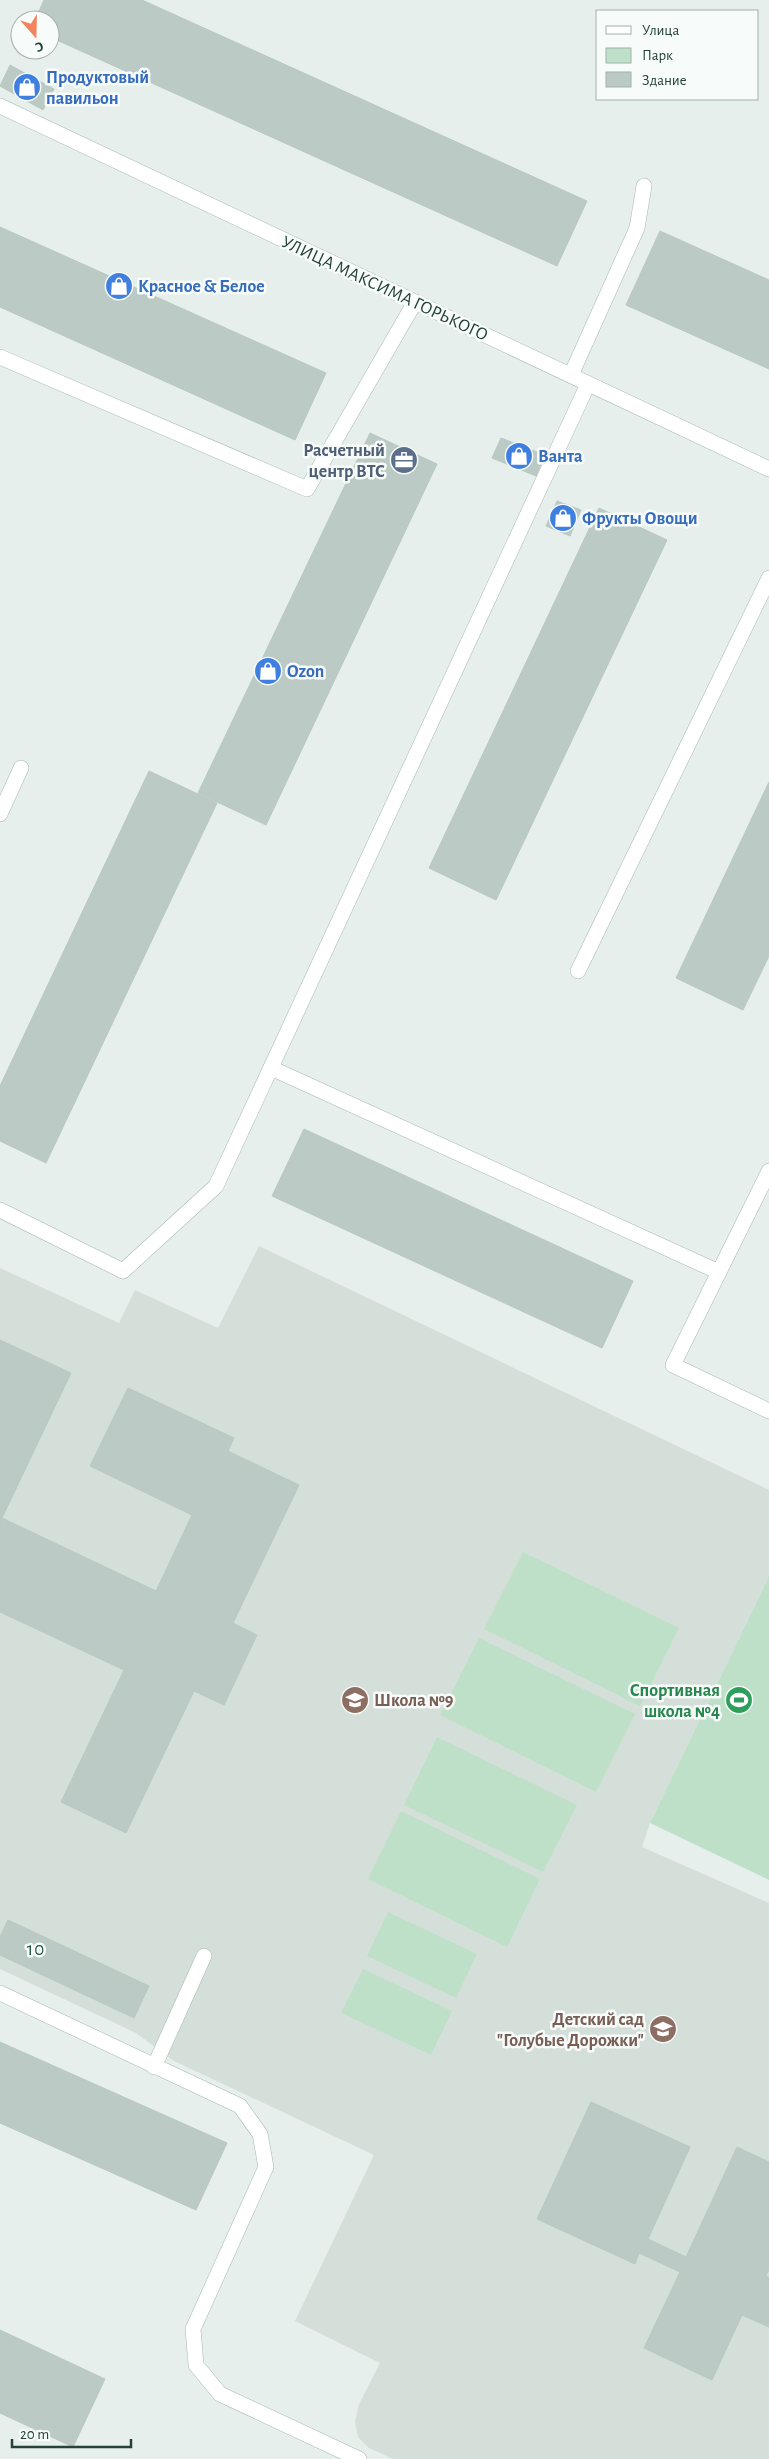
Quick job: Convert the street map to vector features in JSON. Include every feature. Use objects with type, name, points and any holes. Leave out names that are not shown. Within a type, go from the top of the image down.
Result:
[{"type":"street","name":"УЛИЦА МАКСИМА ГОРЬКОГО","points":[[1,109],[571,375],[769,470]]},
{"type":"street","points":[[571,375],[637,228],[644,186]]},
{"type":"street","points":[[0,357],[307,489],[415,302]]},
{"type":"street","points":[[0,1210],[123,1270],[216,1186],[588,384]]},
{"type":"street","points":[[578,970],[769,578]]},
{"type":"street","points":[[0,814],[21,768]]},
{"type":"street","points":[[271,1068],[719,1272]]},
{"type":"street","points":[[769,1171],[673,1365],[769,1412]]},
{"type":"street","points":[[154,2067],[204,1956]]},
{"type":"street","points":[[0,1993],[240,2106],[260,2134],[266,2167],[193,2329],[196,2365],[220,2394],[359,2459]]},
{"type":"shaded area","name":"Школа №9","points":[[259,1246],[769,1490],[769,1576],[650,1823],[642,1847],[769,1903],[769,2459],[393,2459],[369,2448],[358,2437],[355,2422],[359,2404],[380,2363],[295,2321],[374,2155],[174,2061],[136,2033],[0,1969],[0,1268],[119,1323],[135,1290],[218,1328]]},
{"type":"green space","points":[[523,1552],[679,1628],[640,1706],[484,1629]]},
{"type":"green space","name":"Спортивная школа №4","points":[[769,1576],[769,1880],[650,1823]]},
{"type":"green space","points":[[479,1638],[635,1714],[596,1792],[440,1715]]},
{"type":"green space","points":[[437,1737],[577,1805],[543,1872],[404,1805]]},
{"type":"green space","points":[[401,1811],[540,1879],[507,1947],[368,1879]]},
{"type":"green space","points":[[388,1912],[477,1954],[456,1998],[367,1956]]},
{"type":"green space","points":[[363,1969],[452,2011],[431,2055],[341,2013]]},
{"type":"building","points":[[44,0],[142,0],[587,201],[557,266],[60,42],[60,10],[40,10]]},
{"type":"building","name":"Продуктовый павильон","points":[[10,65],[54,89],[43,110],[0,86]]},
{"type":"building","points":[[0,227],[326,373],[295,440],[0,307]]},
{"type":"building","points":[[660,231],[769,280],[769,369],[626,305]]},
{"type":"building","points":[[370,433],[437,464],[266,825],[198,793]]},
{"type":"building","name":"Ванта","points":[[501,438],[545,455],[536,476],[492,458]]},
{"type":"building","name":"Фрукты Овощи","points":[[557,501],[581,510],[570,536],[546,526]]},
{"type":"building","points":[[599,508],[667,540],[496,900],[429,868]]},
{"type":"building","points":[[149,771],[217,803],[46,1163],[0,1141],[0,1086]]},
{"type":"building","points":[[769,782],[769,956],[743,1010],[676,978]]},
{"type":"building","points":[[304,1129],[633,1281],[602,1348],[272,1196]]},
{"type":"building","points":[[0,1340],[71,1373],[2,1518],[156,1591],[192,1515],[90,1466],[128,1388],[234,1438],[228,1451],[299,1485],[233,1623],[257,1635],[224,1705],[194,1691],[126,1833],[61,1802],[124,1670],[0,1612]]},
{"type":"building","points":[[8,1920],[149,1986],[134,2018],[0,1955],[0,1937]]},
{"type":"building","points":[[0,2042],[227,2143],[196,2210],[0,2123]]},
{"type":"building","points":[[591,2102],[690,2147],[648,2239],[686,2257],[737,2147],[769,2162],[769,2269],[766,2276],[769,2278],[769,2327],[742,2315],[712,2380],[644,2348],[680,2272],[639,2253],[635,2264],[537,2219]]},
{"type":"building","points":[[0,2330],[105,2379],[73,2447],[0,2413]]},
{"type":"place","name":"Продуктовый павильон","points":[[27,87]]},
{"type":"place","name":"Красное & Белое","points":[[119,286]]},
{"type":"place","name":"Ванта","points":[[519,456]]},
{"type":"place","name":"Расчетный центр ВТС","points":[[404,460]]},
{"type":"place","name":"Фрукты Овощи","points":[[563,518]]},
{"type":"place","name":"Ozon","points":[[268,671]]},
{"type":"place","name":"Школа №9","points":[[355,1700]]},
{"type":"place","name":"Спортивная школа №4","points":[[739,1700]]},
{"type":"place","name":"Детский сад \"Голубые Дорожки\"","points":[[663,2029]]},
{"type":"district","name":"10","points":[[36,1948]]}]
